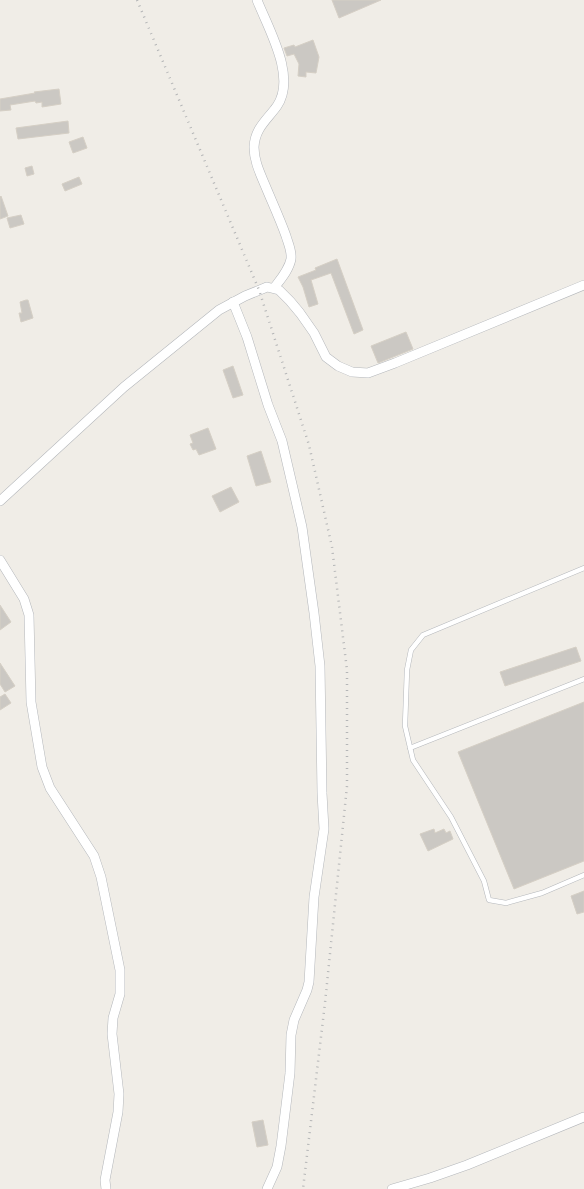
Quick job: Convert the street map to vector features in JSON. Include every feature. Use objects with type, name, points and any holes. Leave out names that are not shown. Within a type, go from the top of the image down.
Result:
[{"type":"street","points":[[257,0],[281,58],[284,80],[283,94],[277,106],[262,123],[256,136],[254,148],[256,162],[290,248],[291,260],[286,272],[274,288]]},
{"type":"street","points":[[0,501],[124,387],[219,310],[267,287],[280,290],[300,313],[314,334],[326,357],[338,366],[352,372],[368,373],[584,285]]},
{"type":"street","points":[[233,302],[247,337],[268,405],[282,441],[295,496],[306,558],[320,666],[324,829],[314,897],[309,982],[308,990],[294,1020],[291,1035],[290,1073],[281,1146],[276,1167],[267,1189]]},
{"type":"street","points":[[0,560],[24,599],[29,615],[31,702],[42,767],[50,788],[94,856],[102,877],[120,970],[120,994],[113,1018],[112,1034],[119,1094],[118,1112],[105,1180],[106,1189]]},
{"type":"street","points":[[392,1189],[467,1165],[584,1117]]},
{"type":"lane","points":[[584,568],[422,635],[411,650],[407,670],[405,726],[413,760],[451,817],[484,881],[489,900],[506,903],[542,893],[584,876]]},
{"type":"lane","points":[[410,748],[584,679]]},
{"type":"building","points":[[332,0],[381,0],[339,18]]},
{"type":"building","points":[[313,40],[319,57],[316,73],[306,72],[306,77],[298,76],[299,64],[294,54],[287,56],[284,48],[294,45],[295,47]]},
{"type":"building","points":[[59,89],[61,104],[42,107],[42,102],[36,103],[35,101],[10,105],[11,110],[0,111],[0,99],[35,93],[34,92]]},
{"type":"building","points":[[68,121],[69,133],[18,139],[16,128]]},
{"type":"building","points":[[83,137],[87,148],[73,153],[69,142]]},
{"type":"building","points":[[32,166],[34,174],[27,176],[25,168]]},
{"type":"building","points":[[79,177],[82,184],[65,191],[62,184]]},
{"type":"building","points":[[1,196],[8,216],[0,219],[0,197]]},
{"type":"building","points":[[21,215],[24,224],[10,228],[7,218]]},
{"type":"building","points":[[337,259],[363,330],[354,334],[331,273],[311,280],[318,304],[309,307],[303,287],[298,277]]},
{"type":"building","points":[[28,300],[33,318],[21,322],[19,313],[22,313],[20,302]]},
{"type":"building","points":[[406,332],[413,349],[378,363],[371,346]]},
{"type":"building","points":[[233,366],[243,395],[233,398],[223,370]]},
{"type":"building","points":[[208,428],[216,449],[199,455],[196,449],[193,450],[190,444],[193,443],[190,435]]},
{"type":"building","points":[[261,451],[271,482],[256,486],[247,456]]},
{"type":"building","points":[[231,487],[239,502],[220,512],[212,496]]},
{"type":"building","points":[[0,605],[11,622],[0,630]]},
{"type":"building","points":[[576,647],[581,661],[505,686],[500,672]]},
{"type":"building","points":[[0,663],[15,686],[5,692],[0,684]]},
{"type":"building","points":[[5,694],[11,703],[0,710],[0,697]]},
{"type":"building","points":[[584,702],[584,861],[514,889],[458,752]]},
{"type":"building","points":[[434,829],[435,833],[444,829],[446,833],[450,831],[453,839],[428,851],[420,834]]},
{"type":"building","points":[[584,891],[584,912],[577,914],[571,896]]},
{"type":"building","points":[[263,1120],[268,1145],[257,1147],[252,1122]]},
{"type":"railway","points":[[137,0],[259,290],[309,445],[332,547],[347,670],[347,786],[325,1003],[303,1189]]}]
